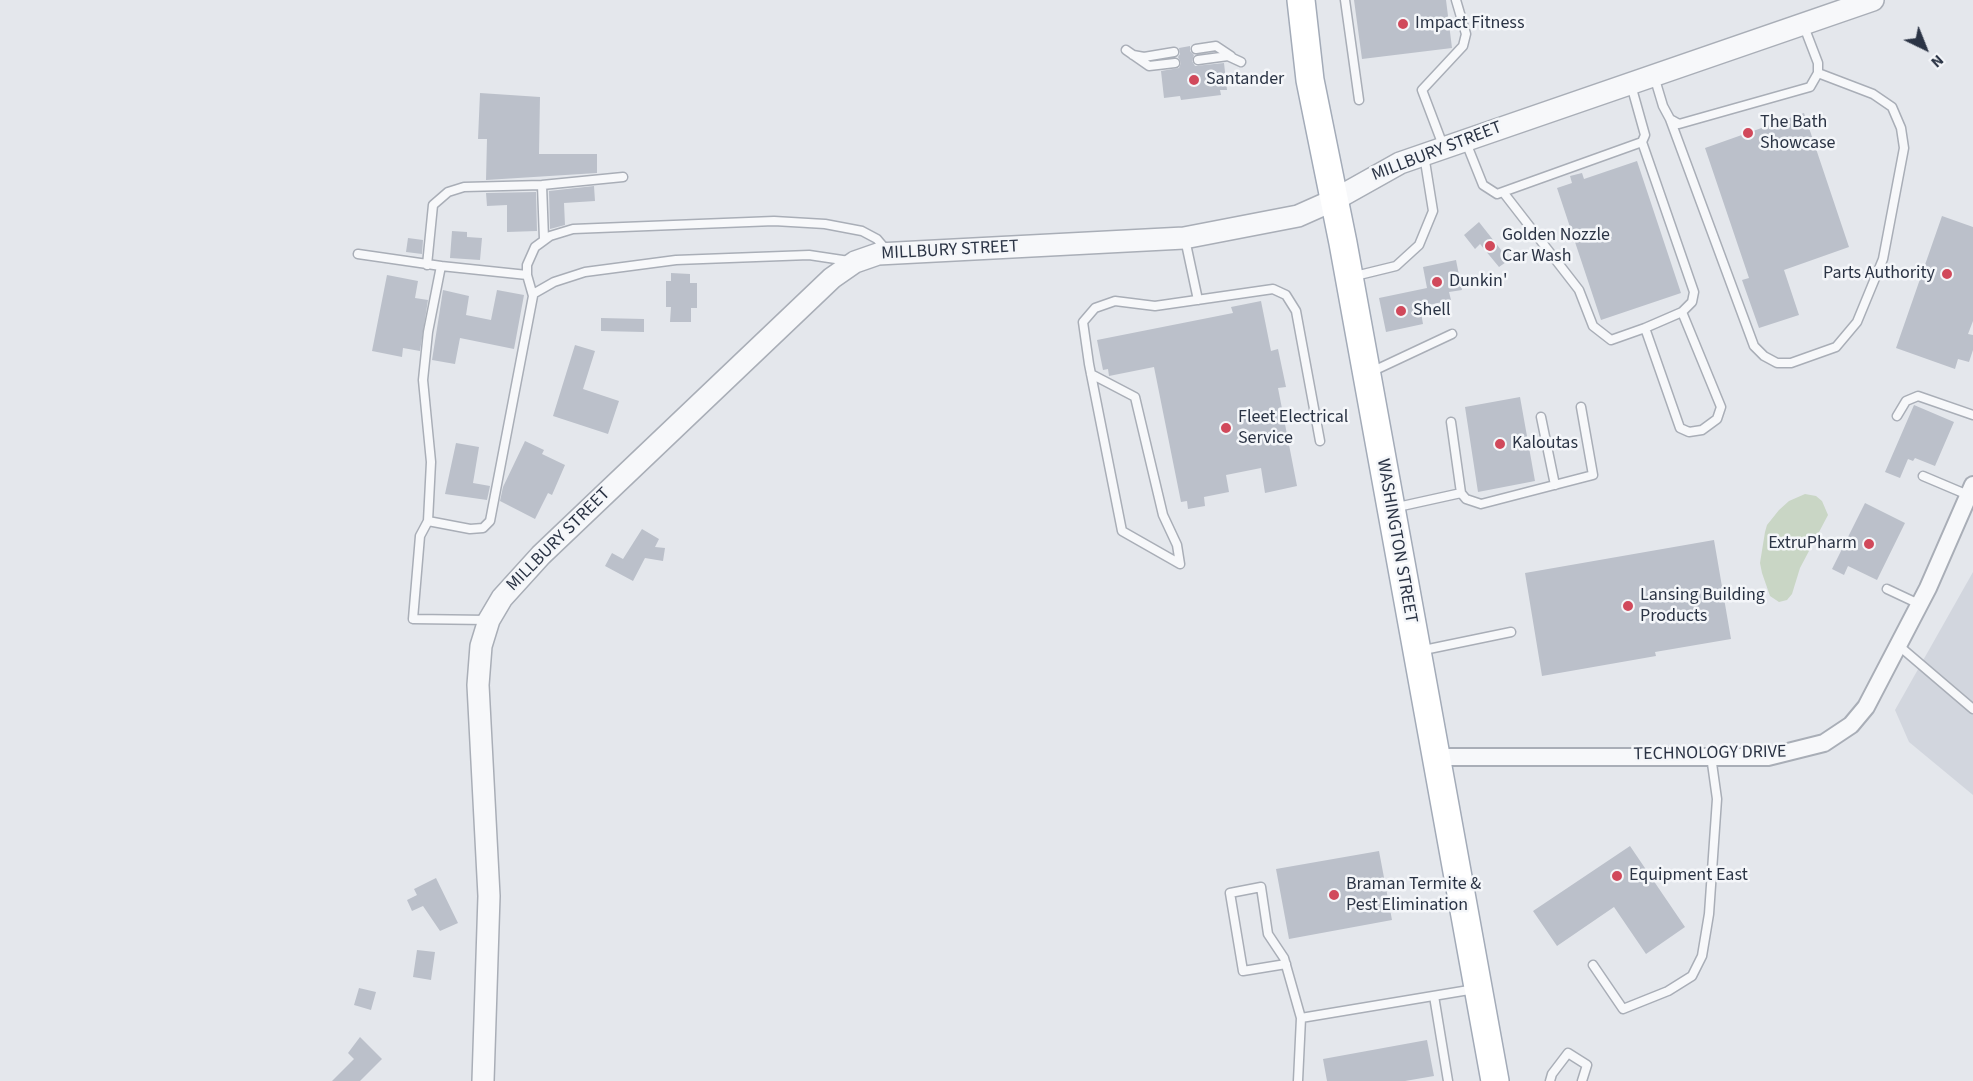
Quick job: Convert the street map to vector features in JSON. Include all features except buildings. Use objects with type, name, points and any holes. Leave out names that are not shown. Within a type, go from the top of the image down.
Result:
[{"type":"main road","name":"WASHINGTON STREET","points":[[1301,0],[1310,80],[1349,277],[1495,1081]]},
{"type":"street","name":"MILLBURY STREET","points":[[483,1081],[489,896],[478,685],[482,646],[489,620],[506,592],[547,549],[832,278],[867,256],[889,253],[1184,238],[1282,219],[1312,210],[1334,200],[1400,163],[1873,0]]},
{"type":"street","name":"TECHNOLOGY DRIVE","points":[[1435,757],[1768,757],[1806,749],[1833,738],[1858,717],[1919,604],[1971,490]]},
{"type":"lane","points":[[1345,0],[1359,100]]},
{"type":"lane","points":[[1349,277],[1396,266],[1419,245],[1433,211],[1434,151],[1422,90],[1464,46],[1466,34],[1456,0]]},
{"type":"lane","points":[[1670,119],[1679,124],[1810,87],[1818,74],[1818,63],[1803,24]]},
{"type":"lane","points":[[1216,46],[1238,60],[1228,56],[1197,54],[1216,46]]},
{"type":"lane","points":[[1132,55],[1149,66],[1175,58]]},
{"type":"lane","points":[[1654,74],[1754,346],[1764,356],[1777,363],[1791,363],[1836,347],[1857,322],[1883,259],[1904,148],[1901,128],[1892,107],[1873,94],[1818,74]]},
{"type":"lane","points":[[1503,192],[1580,290],[1593,326],[1611,340],[1682,312],[1692,302],[1694,292],[1642,142],[1645,135],[1630,82]]},
{"type":"lane","points":[[1465,140],[1483,184],[1497,194],[1642,142]]},
{"type":"lane","points":[[427,265],[433,205],[440,197],[464,187],[542,185],[623,177]]},
{"type":"lane","points":[[542,185],[544,239]]},
{"type":"lane","points":[[428,521],[470,529],[483,528],[490,521],[533,294],[527,275],[530,255],[544,239],[573,229],[787,222],[862,231],[877,239],[889,253]]},
{"type":"lane","points":[[1184,238],[1198,300]]},
{"type":"lane","points":[[358,254],[441,267],[527,275]]},
{"type":"lane","points":[[533,294],[554,282],[585,272],[676,260],[809,255],[855,262]]},
{"type":"lane","points":[[441,267],[428,332],[423,380],[430,462],[428,521],[420,537],[413,619],[489,620]]},
{"type":"lane","points":[[1091,374],[1135,397],[1163,515],[1177,545],[1180,564],[1122,531],[1091,374],[1083,322],[1095,308],[1115,301],[1155,306],[1273,289],[1286,295],[1296,311],[1320,441]]},
{"type":"lane","points":[[1645,328],[1680,428],[1689,432],[1702,430],[1717,419],[1721,407],[1682,312]]},
{"type":"lane","points":[[1366,374],[1452,334]]},
{"type":"lane","points":[[1897,416],[1906,401],[1918,396],[1973,415]]},
{"type":"lane","points":[[1451,422],[1461,493],[1466,499],[1481,504],[1593,475],[1581,407]]},
{"type":"lane","points":[[1541,417],[1555,485]]},
{"type":"lane","points":[[1923,476],[1971,490]]},
{"type":"lane","points":[[1390,508],[1461,493]]},
{"type":"lane","points":[[1887,589],[1919,604]]},
{"type":"lane","points":[[1416,652],[1511,632]]},
{"type":"lane","points":[[1898,645],[1973,709]]},
{"type":"lane","points":[[1593,964],[1623,1009],[1668,991],[1692,976],[1702,956],[1709,914],[1717,799],[1711,756]]},
{"type":"lane","points":[[1286,964],[1243,971],[1230,893],[1261,887],[1268,934],[1286,964],[1301,1018],[1298,1081]]},
{"type":"lane","points":[[1301,1018],[1478,988]]},
{"type":"lane","points":[[1434,996],[1448,1081]]},
{"type":"lane","points":[[1550,1081],[1552,1074],[1568,1053],[1587,1065],[1582,1081]]},
{"type":"shaded area","points":[[1973,572],[1973,795],[1909,742],[1895,710]]},
{"type":"green space","points":[[1805,494],[1816,496],[1822,501],[1828,515],[1800,568],[1792,594],[1787,600],[1779,602],[1770,596],[1760,563],[1765,532],[1767,525],[1779,510],[1789,501]]},
{"type":"place","name":"Impact Fitness","points":[[1403,24]]},
{"type":"place","name":"Santander","points":[[1194,80]]},
{"type":"place","name":"The Bath Showcase","points":[[1748,133]]},
{"type":"place","name":"Golden Nozzle Car Wash","points":[[1490,246]]},
{"type":"place","name":"Parts Authority","points":[[1947,274]]},
{"type":"place","name":"Dunkin'","points":[[1437,282]]},
{"type":"place","name":"Shell","points":[[1401,311]]},
{"type":"place","name":"Fleet Electrical Service","points":[[1226,428]]},
{"type":"place","name":"Kaloutas","points":[[1500,444]]},
{"type":"place","name":"ExtruPharm","points":[[1869,544]]},
{"type":"place","name":"Lansing Building Products","points":[[1628,606]]},
{"type":"place","name":"Equipment East","points":[[1617,876]]},
{"type":"place","name":"Braman Termite & Pest Elimination","points":[[1334,895]]}]
